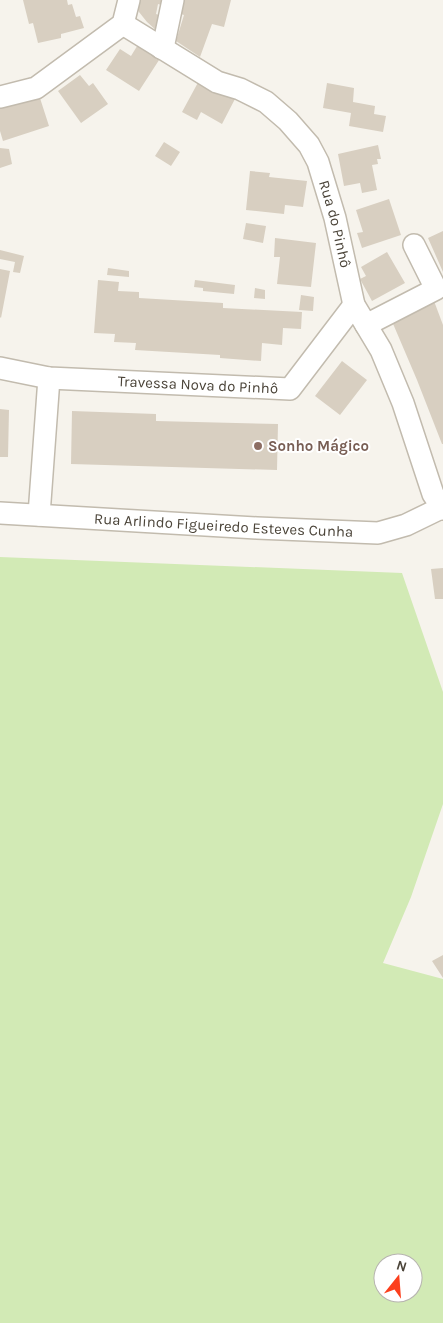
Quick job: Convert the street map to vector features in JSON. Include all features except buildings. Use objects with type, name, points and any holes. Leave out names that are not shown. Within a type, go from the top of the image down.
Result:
[{"type":"street","points":[[0,97],[36,88],[123,24],[129,0]]},
{"type":"street","points":[[161,48],[164,43],[173,0]]},
{"type":"street","name":"Rua do Pinhô","points":[[123,24],[217,82],[240,89],[266,102],[309,145],[320,168],[335,218],[354,305],[381,350],[404,403],[430,486],[442,509]]},
{"type":"street","points":[[366,325],[436,289],[414,245]]},
{"type":"street","name":"Travessa Nova do Pinhô","points":[[0,368],[49,378],[290,389],[354,305]]},
{"type":"street","points":[[39,515],[49,378]]},
{"type":"street","name":"Rua Arlindo Figueiredo Esteves Cunha","points":[[0,513],[378,533],[406,525],[442,509]]},
{"type":"green space","points":[[0,557],[402,573],[443,692],[443,804],[411,897],[383,963],[443,979],[443,1323],[0,1323]]},
{"type":"place","name":"Sonho Mágico","points":[[258,446]]}]
